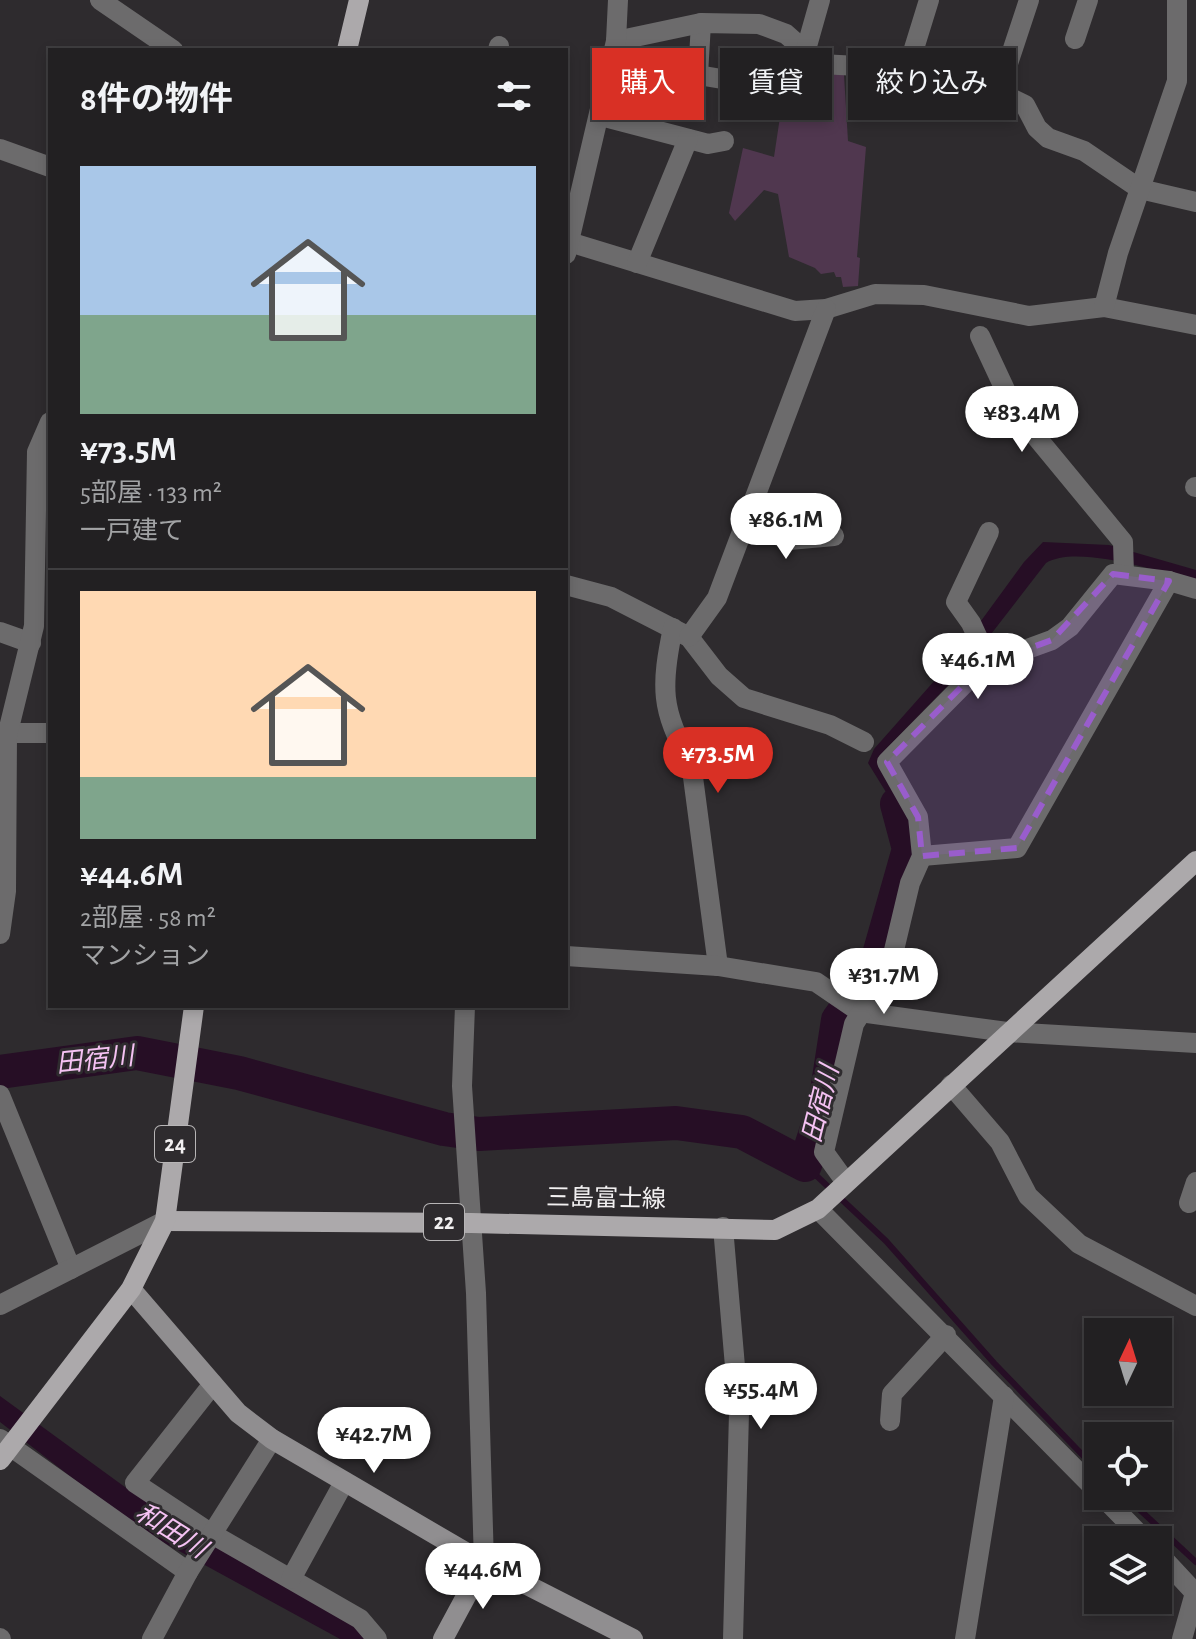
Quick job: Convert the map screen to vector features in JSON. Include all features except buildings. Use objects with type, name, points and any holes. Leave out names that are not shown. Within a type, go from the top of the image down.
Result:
[{"type":"main road","points":[[347,48],[359,0]]},
{"type":"main road","name":"三島富士線","points":[[165,1221],[471,1223],[775,1230],[822,1205],[1196,861]]},
{"type":"main road","name":"24","points":[[165,1221],[194,1008]]},
{"type":"main road","points":[[6,1446],[33,1417],[131,1289],[165,1221]]},
{"type":"street","points":[[100,0],[170,48]]},
{"type":"street","points":[[615,48],[618,0]]},
{"type":"street","points":[[806,48],[820,0]]},
{"type":"street","points":[[914,48],[929,0]]},
{"type":"street","points":[[1013,48],[1029,0]]},
{"type":"street","points":[[1075,39],[1088,0]]},
{"type":"street","points":[[1104,307],[1177,81],[1177,0]]},
{"type":"street","points":[[616,41],[701,23],[759,24],[786,34],[800,48]]},
{"type":"street","points":[[701,23],[698,75],[720,79]]},
{"type":"street","points":[[1016,100],[1025,105],[1037,128],[1048,138],[1084,151],[1140,189],[1196,202]]},
{"type":"street","points":[[568,242],[600,120]]},
{"type":"street","points":[[616,120],[708,144],[724,141]]},
{"type":"street","points":[[637,263],[688,139]]},
{"type":"street","points":[[0,149],[48,166]]},
{"type":"street","points":[[568,246],[637,263],[795,311],[826,309],[875,294],[924,295],[1029,316],[1104,307],[1196,325]]},
{"type":"street","points":[[718,966],[691,762],[678,741],[667,709],[663,678],[681,632],[717,598],[826,309]]},
{"type":"street","points":[[980,336],[1015,411],[1123,546],[1124,574]]},
{"type":"street","points":[[0,934],[6,891],[4,735],[31,643],[43,563],[34,506],[37,452],[48,427]]},
{"type":"street","points":[[747,523],[789,540],[834,536]]},
{"type":"street","points":[[987,658],[971,623],[956,602],[989,532]]},
{"type":"street","points":[[844,1182],[824,1152],[860,1012],[890,967],[910,883],[922,856],[918,817],[887,762],[987,658],[1052,640],[1070,627],[1113,574],[1169,581],[1196,589]]},
{"type":"street","points":[[922,856],[1017,848],[1169,581]]},
{"type":"street","points":[[568,586],[611,597],[681,632],[719,676],[744,698],[830,725],[864,742]]},
{"type":"street","points":[[0,632],[31,643]]},
{"type":"street","points":[[4,735],[48,733]]},
{"type":"street","points":[[568,956],[718,966],[816,982],[860,1012],[1007,1032],[1196,1043]]},
{"type":"street","points":[[443,1639],[484,1563],[465,1132],[465,1008]]},
{"type":"street","points":[[951,1085],[1000,1142],[1028,1196],[1079,1244],[1196,1306]]},
{"type":"street","points":[[0,1095],[71,1269]]},
{"type":"street","points":[[1189,1203],[1196,1182]]},
{"type":"street","points":[[822,1205],[1084,1478]]},
{"type":"street","points":[[0,1305],[165,1221]]},
{"type":"street","points":[[723,1227],[739,1413],[733,1639]]},
{"type":"street","points":[[131,1289],[238,1413],[272,1439],[343,1484],[484,1563],[633,1639]]},
{"type":"street","points":[[890,1421],[892,1394],[946,1335]]},
{"type":"street","points":[[213,1384],[135,1483],[211,1536],[360,1619],[377,1639]]},
{"type":"street","points":[[965,1639],[1004,1396]]},
{"type":"street","points":[[152,1639],[211,1536],[272,1439]]},
{"type":"street","points":[[6,1446],[192,1568]]},
{"type":"street","points":[[291,1579],[343,1484]]},
{"type":"street","points":[[1116,1510],[1131,1526]]},
{"type":"street","points":[[1172,1568],[1195,1593],[1182,1639]]},
{"type":"highlighted area","points":[[1113,574],[1169,581],[1017,848],[922,856],[918,817],[887,762],[983,665],[1052,640]]},
{"type":"shaded area","points":[[832,74],[844,75],[848,141],[866,147],[857,257],[860,258],[858,286],[843,287],[841,277],[836,277],[834,272],[821,274],[815,268],[789,257],[778,194],[764,190],[735,221],[729,213],[743,148],[774,157],[780,120],[832,120]]},
{"type":"water","points":[[1043,542],[1109,545],[1196,570],[1196,581],[1098,558],[1060,558],[1046,563],[964,669],[883,752],[879,764],[891,783],[908,824],[912,847],[903,845],[897,810],[868,763],[874,749],[951,662],[1024,562]]},
{"type":"water","name":"和田川","points":[[0,1396],[129,1490],[354,1623],[370,1639],[340,1639],[137,1528],[0,1422]]},
{"type":"waterway","name":"田宿川","points":[[0,1072],[137,1053],[239,1073],[444,1129],[479,1134],[676,1123],[742,1132],[805,1165],[825,1104],[838,1020],[875,969],[909,849],[897,804]]},
{"type":"waterway","points":[[805,1165],[886,1241],[994,1363],[1084,1456]]},
{"type":"waterway","points":[[1140,1510],[1196,1562]]}]
